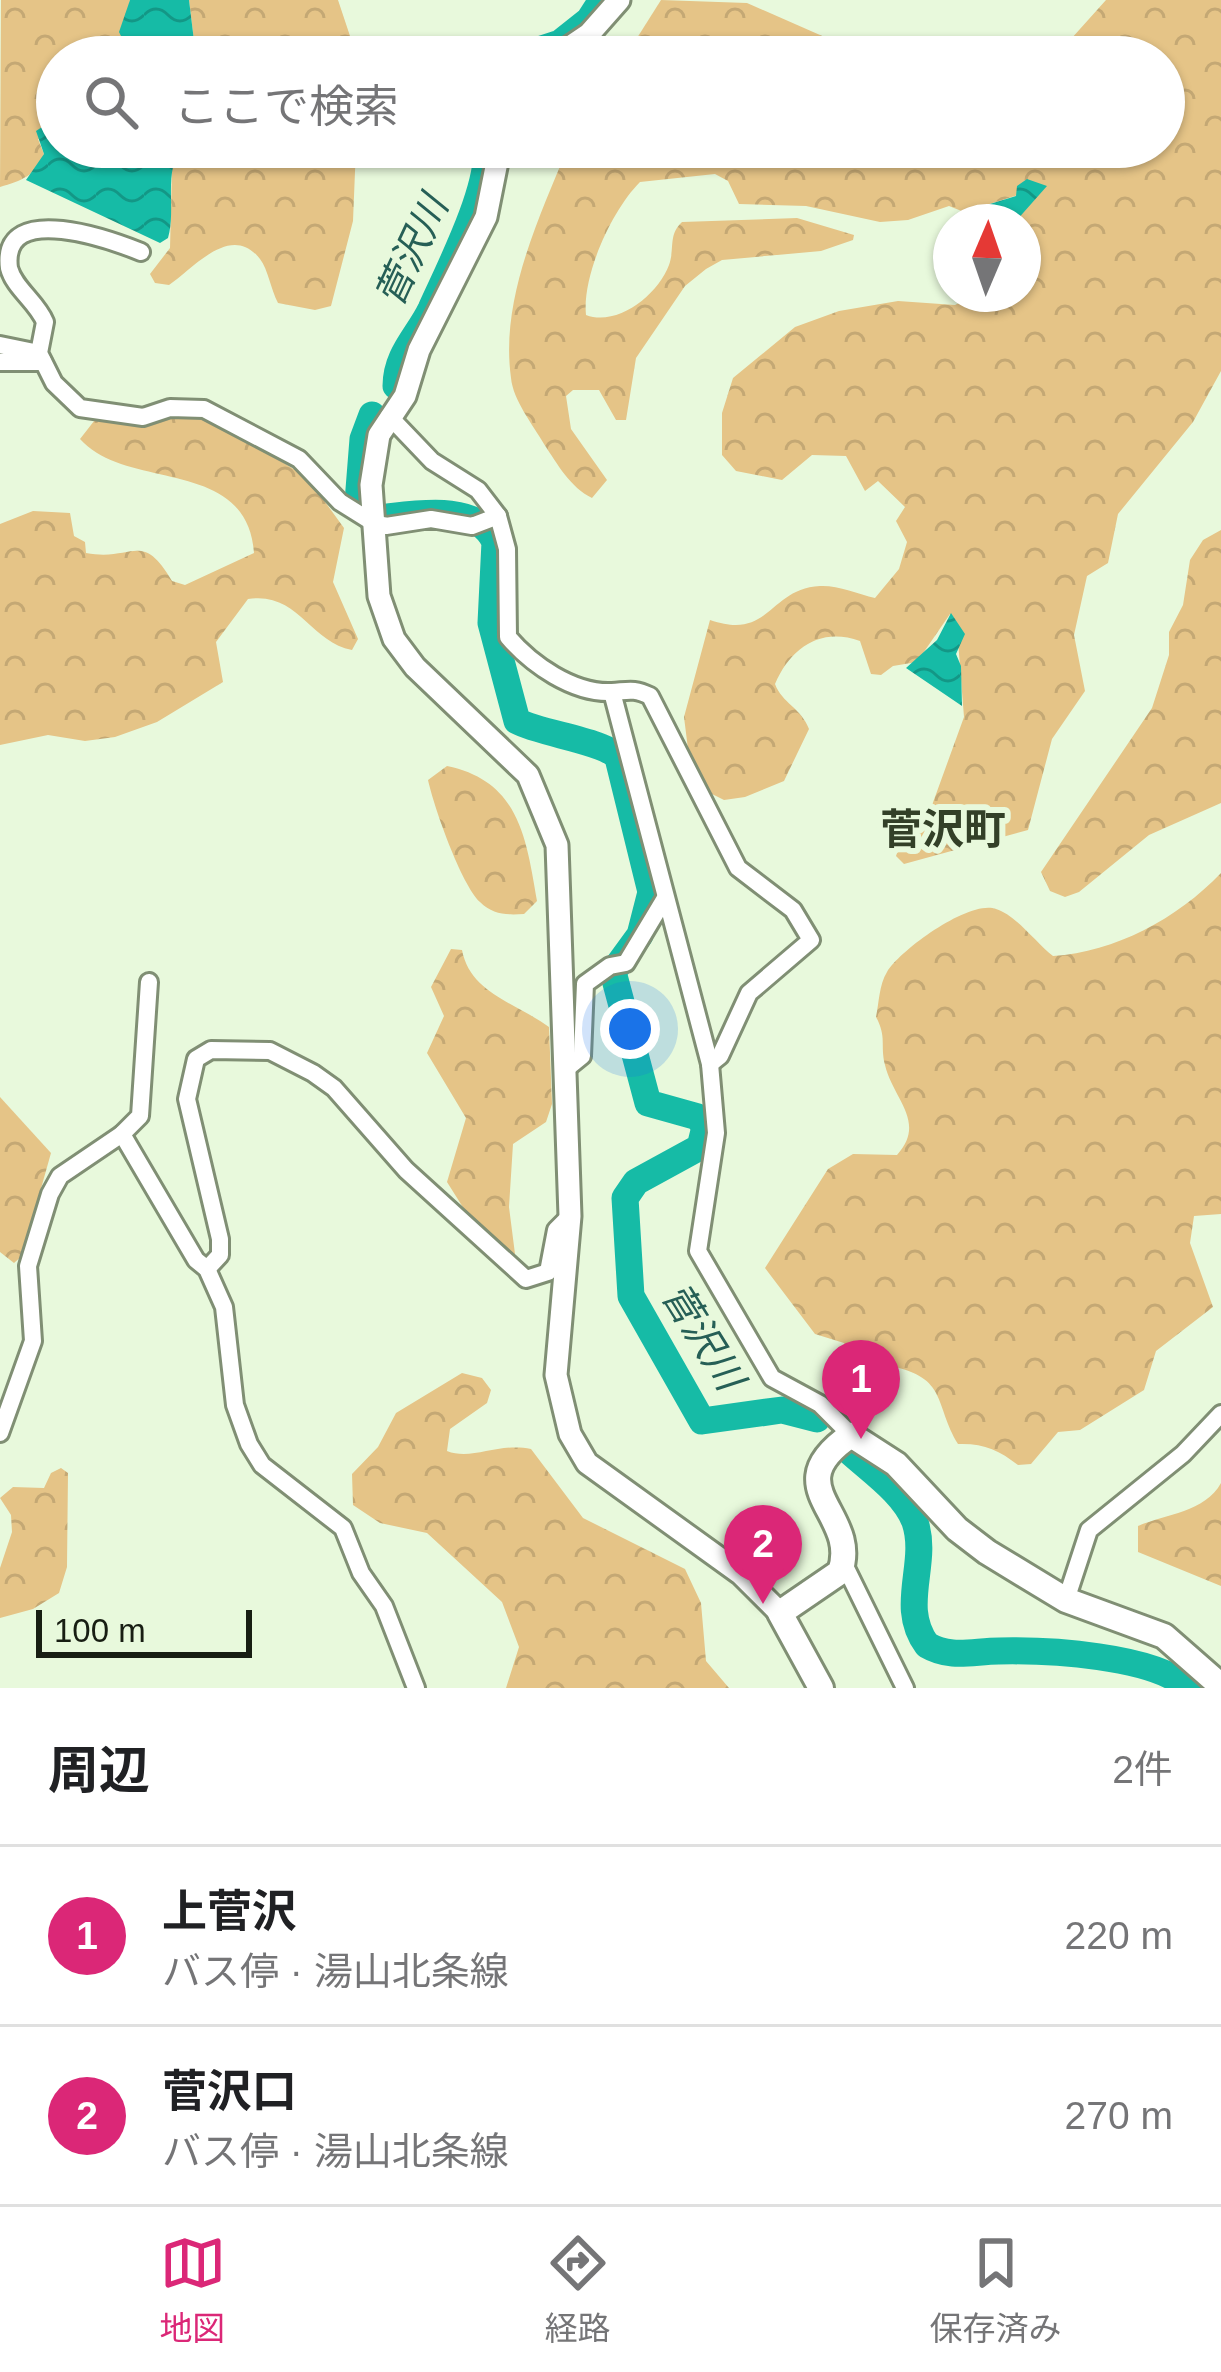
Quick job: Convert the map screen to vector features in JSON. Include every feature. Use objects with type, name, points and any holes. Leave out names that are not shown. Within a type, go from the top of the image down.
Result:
[{"type":"main road","points":[[821,1688],[780,1613],[832,1579],[843,1562],[816,1470],[829,1449],[850,1435],[896,1464],[957,1529],[987,1552],[1066,1600],[1164,1636],[1221,1686]]},
{"type":"street","points":[[586,36],[619,0]]},
{"type":"street","points":[[496,168],[486,217],[419,350],[405,396],[389,416],[374,456],[372,522],[379,596],[394,639],[415,667],[513,757],[549,815],[561,874],[570,1216],[556,1375],[569,1434],[587,1463],[741,1574],[780,1613]]},
{"type":"street","points":[[141,251],[79,231],[41,228],[26,233],[8,261],[45,322],[41,358],[65,398],[93,413],[143,417],[170,409],[204,409],[299,459],[340,502],[372,522],[386,526],[430,519],[486,521]]},
{"type":"street","points":[[0,287],[22,290]]},
{"type":"street","points":[[0,345],[41,358]]},
{"type":"street","points":[[0,362],[41,358]]},
{"type":"street","points":[[389,416],[432,461],[478,490],[486,521],[507,549],[508,637],[556,676],[612,692],[639,690],[661,708],[667,737],[738,868],[793,910],[811,940],[749,993],[720,1056],[710,1064]]},
{"type":"street","points":[[612,692],[710,1064],[716,1110],[714,1161],[698,1251],[772,1378],[820,1404],[850,1435]]},
{"type":"street","points":[[566,1070],[582,1056],[585,984],[615,966],[649,932],[665,898]]},
{"type":"street","points":[[0,1433],[33,1341],[28,1266],[50,1194],[60,1176],[122,1135],[140,1116],[149,982]]},
{"type":"street","points":[[207,1269],[220,1255],[220,1239],[187,1100],[196,1059],[211,1050],[270,1051],[313,1072],[334,1088],[406,1170],[526,1279],[548,1272],[556,1230],[570,1216]]},
{"type":"street","points":[[122,1135],[196,1260],[207,1269],[224,1307],[235,1405],[249,1444],[262,1465],[344,1528],[361,1574],[384,1606],[416,1688]]},
{"type":"street","points":[[1066,1600],[1089,1530],[1184,1454],[1221,1414]]},
{"type":"street","points":[[843,1562],[904,1688]]},
{"type":"green space","points":[[1,0],[130,0],[123,36],[36,36],[36,168],[0,187]]},
{"type":"green space","points":[[189,0],[338,0],[350,36],[193,36]]},
{"type":"green space","points":[[661,0],[747,3],[822,36],[638,36]]},
{"type":"green space","points":[[1106,0],[1221,0],[1221,371],[1193,422],[1118,514],[1108,563],[1087,576],[1074,635],[1085,691],[1052,739],[1028,830],[904,864],[896,856],[901,841],[927,819],[964,717],[958,641],[950,614],[917,662],[893,666],[881,675],[871,674],[860,641],[833,637],[799,650],[775,684],[809,729],[784,781],[745,797],[724,800],[708,792],[690,765],[684,717],[710,620],[746,624],[789,596],[820,586],[875,598],[899,569],[907,542],[896,521],[905,507],[878,481],[865,491],[846,456],[812,455],[782,480],[736,471],[722,455],[722,413],[733,378],[795,327],[839,311],[898,301],[933,303],[933,312],[1041,312],[1041,204],[1028,204],[1046,186],[989,204],[933,204],[933,211],[908,220],[880,222],[806,206],[739,204],[728,181],[715,174],[640,182],[601,244],[589,281],[586,315],[610,316],[646,297],[664,276],[673,237],[682,222],[797,218],[854,235],[853,240],[821,251],[722,260],[685,286],[636,358],[626,420],[616,420],[599,390],[573,390],[566,396],[571,429],[607,480],[592,498],[560,467],[529,421],[511,378],[509,348],[517,289],[559,168],[1185,168],[1185,36],[1074,36]]},
{"type":"green space","points":[[172,168],[355,168],[353,221],[331,306],[315,310],[278,303],[260,259],[237,245],[213,252],[169,285],[155,283],[150,274],[170,248]]},
{"type":"green space","points":[[98,416],[207,417],[307,477],[344,528],[333,582],[358,639],[352,650],[325,638],[279,602],[248,599],[216,642],[223,682],[157,722],[115,737],[85,741],[48,735],[0,745],[0,524],[33,511],[70,513],[74,536],[85,542],[86,553],[144,552],[172,581],[185,585],[254,553],[246,522],[230,502],[208,488],[126,466],[80,439]]},
{"type":"green space","points":[[1221,530],[1221,803],[1149,835],[1079,892],[1065,897],[1050,891],[1041,872],[1152,708],[1169,655],[1169,632],[1183,605],[1190,560],[1203,540]]},
{"type":"green space","points":[[447,766],[490,784],[515,815],[537,901],[524,914],[490,910],[465,879],[428,780]]},
{"type":"green space","points":[[1221,873],[1221,1214],[1194,1216],[1190,1243],[1213,1307],[1156,1351],[1144,1390],[1080,1430],[1058,1432],[1031,1464],[1018,1465],[983,1446],[958,1444],[931,1385],[891,1366],[876,1376],[857,1376],[844,1343],[815,1334],[765,1268],[828,1169],[853,1154],[897,1155],[905,1143],[908,1121],[885,1065],[876,1017],[884,977],[920,940],[970,912],[996,909],[1053,956],[1076,953],[1144,930],[1185,905]]},
{"type":"green space","points":[[451,949],[462,950],[484,987],[549,1027],[552,1104],[546,1122],[513,1144],[509,1207],[515,1254],[479,1251],[464,1209],[447,1182],[466,1118],[427,1053],[444,1016],[431,987]]},
{"type":"green space","points":[[0,1097],[51,1153],[22,1256],[14,1263],[0,1252]]},
{"type":"green space","points":[[462,1373],[482,1378],[491,1390],[487,1403],[450,1429],[447,1451],[531,1449],[583,1518],[685,1569],[701,1603],[706,1661],[729,1688],[506,1688],[519,1647],[502,1602],[427,1533],[380,1523],[353,1505],[352,1474],[378,1447],[396,1413]]},
{"type":"green space","points":[[61,1468],[68,1473],[67,1567],[59,1593],[33,1609],[0,1618],[0,1568],[12,1532],[11,1515],[0,1498],[13,1487],[44,1488],[51,1473]]},
{"type":"green space","points":[[1221,1483],[1221,1586],[1138,1552],[1138,1526],[1195,1506]]},
{"type":"water","points":[[130,0],[189,0],[193,36],[121,36]]},
{"type":"water","points":[[36,166],[173,168],[168,238],[160,243],[26,180]]},
{"type":"water","points":[[1027,179],[1047,186],[1031,204],[990,204],[1016,196],[1017,186]]},
{"type":"water","points":[[951,613],[965,634],[956,654],[962,706],[906,668],[937,640]]},
{"type":"waterway","name":"菅沢川","points":[[569,36],[589,20],[602,0]]},
{"type":"waterway","name":"菅沢川","points":[[396,386],[404,355],[431,309],[467,228],[485,168]]},
{"type":"waterway","name":"菅沢川","points":[[358,502],[363,439],[372,415]]},
{"type":"waterway","name":"菅沢川","points":[[388,517],[448,514],[463,516],[487,530],[495,542],[491,623],[517,721],[601,747],[618,758],[651,892],[640,935],[613,972],[648,1103],[698,1117],[705,1127],[700,1147],[636,1182],[625,1198],[631,1296],[702,1421],[782,1410],[817,1419]]},
{"type":"waterway","name":"菅沢川","points":[[849,1451],[896,1493],[915,1522],[919,1553],[915,1615],[927,1645],[953,1653],[1019,1651],[1098,1657],[1151,1668],[1189,1688]]},
{"type":"place","name":"上菅沢","points":[[861,1439]]},
{"type":"place","name":"菅沢口","points":[[763,1604]]},
{"type":"district","name":"菅沢町","points":[[943,829]]}]
